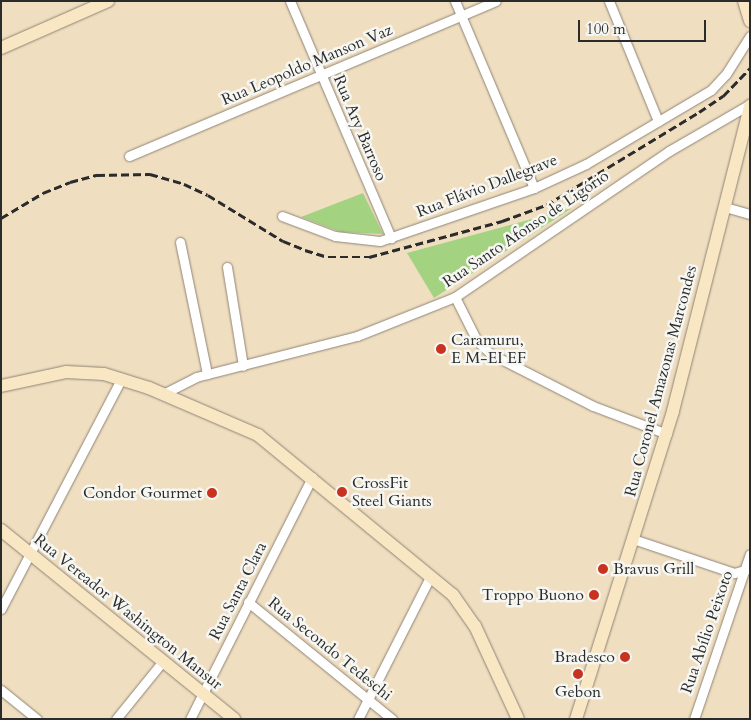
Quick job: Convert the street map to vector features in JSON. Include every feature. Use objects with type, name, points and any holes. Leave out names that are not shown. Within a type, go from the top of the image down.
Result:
[{"type":"main road","points":[[1,48],[108,1]]},
{"type":"main road","points":[[744,1],[750,21]]},
{"type":"main road","name":"Rua Coronel Amazonas Marcondes","points":[[576,719],[667,434],[750,105]]},
{"type":"main road","points":[[1,386],[66,372],[93,372],[122,378],[253,432],[312,477],[432,575],[453,595],[469,616],[518,719]]},
{"type":"main road","name":"Rua Vereador Washington Mansur","points":[[1,530],[234,719]]},
{"type":"street","name":"Rua Ary Barroso","points":[[290,1],[391,238]]},
{"type":"street","points":[[455,1],[534,188]]},
{"type":"street","name":"Rua Leopoldo Manson Vaz","points":[[129,156],[496,1]]},
{"type":"street","points":[[608,1],[658,120]]},
{"type":"street","name":"Rua Flávio Dallegrave","points":[[282,216],[334,236],[366,242],[391,238],[534,188],[586,164],[711,90],[726,74],[750,36]]},
{"type":"street","name":"Rua Santo Afonso de Ligório","points":[[163,394],[188,380],[207,374],[357,336],[455,297],[651,164],[750,105]]},
{"type":"street","points":[[725,207],[750,214]]},
{"type":"street","points":[[180,242],[207,374]]},
{"type":"street","points":[[227,267],[244,366]]},
{"type":"street","points":[[455,297],[477,340],[491,354],[593,406],[667,434]]},
{"type":"street","points":[[1,609],[122,378]]},
{"type":"street","name":"Rua Santa Clara","points":[[190,719],[312,477]]},
{"type":"street","points":[[633,540],[734,573],[747,569]]},
{"type":"street","name":"Rua Abílio Peixoto","points":[[694,719],[747,569],[750,554]]},
{"type":"street","points":[[358,719],[432,575]]},
{"type":"street","name":"Rua Secondo Tedeschi","points":[[248,602],[392,719]]},
{"type":"street","points":[[116,719],[163,661]]},
{"type":"street","points":[[1,690],[37,719]]},
{"type":"green space","points":[[363,193],[383,234],[341,232],[301,217]]},
{"type":"green space","points":[[572,208],[434,298],[407,253]]},
{"type":"railway","points":[[1,218],[43,193],[70,182],[97,175],[150,174],[184,184],[208,195],[283,241],[305,250],[328,257],[369,257],[502,221],[546,205],[723,96],[750,68]]},
{"type":"place","name":"Caramuru, E M-EI EF","points":[[441,349]]},
{"type":"place","name":"CrossFit Steel Giants","points":[[342,492]]},
{"type":"place","name":"Condor Gourmet","points":[[212,493]]},
{"type":"place","name":"Bravus Grill","points":[[603,569]]},
{"type":"place","name":"Troppo Buono","points":[[594,595]]},
{"type":"place","name":"Bradesco","points":[[625,657]]},
{"type":"place","name":"Gebon","points":[[578,674]]}]
